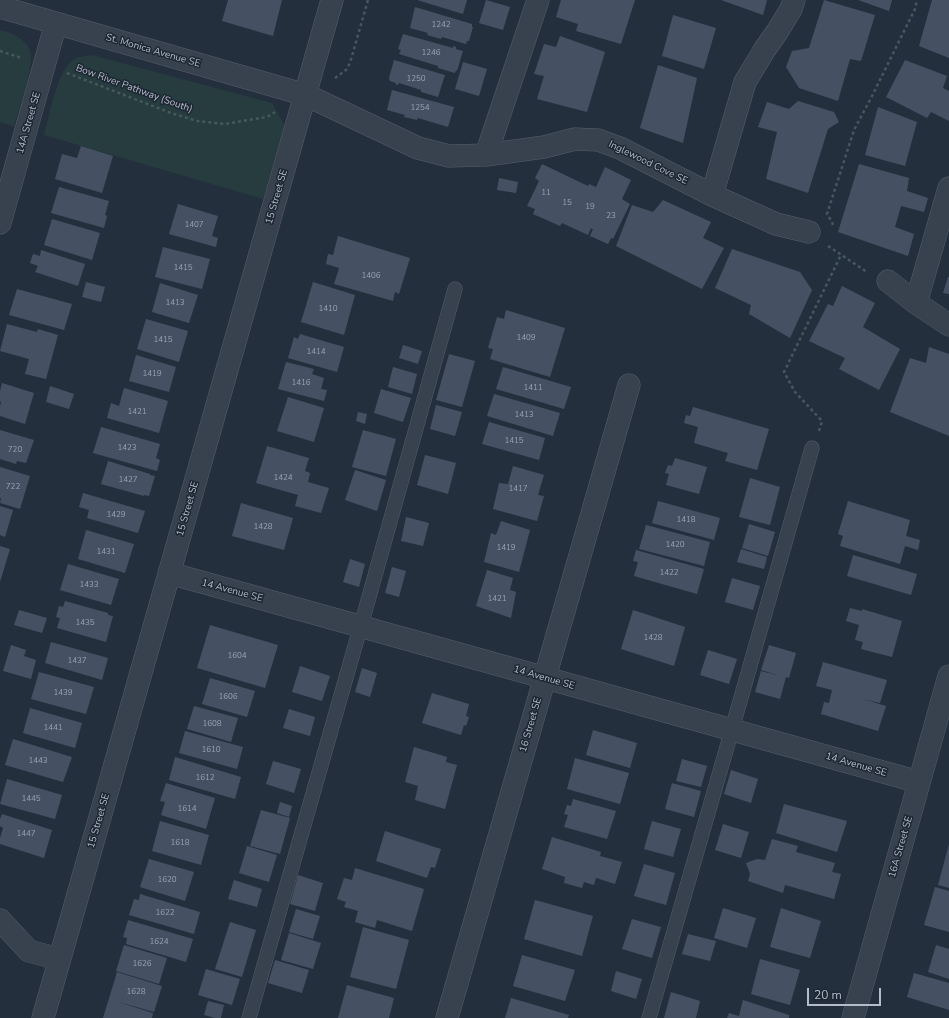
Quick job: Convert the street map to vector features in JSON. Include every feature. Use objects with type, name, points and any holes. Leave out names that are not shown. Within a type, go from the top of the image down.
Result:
[{"type":"street","name":"15 Street SE","points":[[43,1018],[332,0]]},
{"type":"street","points":[[486,156],[538,0]]},
{"type":"street","points":[[712,195],[745,82],[765,49],[778,32],[791,9],[794,0]]},
{"type":"street","name":"St. Monica Avenue SE","points":[[0,7],[306,95]]},
{"type":"street","name":"14A Street SE","points":[[0,223],[56,23]]},
{"type":"street","name":"Inglewood Cove SE","points":[[306,95],[418,148],[449,156],[486,156],[544,147],[575,139],[598,140],[620,148],[712,195],[776,224],[809,232]]},
{"type":"street","points":[[916,303],[949,188]]},
{"type":"street","points":[[888,281],[916,303],[949,325]]},
{"type":"street","name":"16 Street SE","points":[[447,1018],[629,385]]},
{"type":"street","name":"14 Avenue SE","points":[[169,573],[919,782]]},
{"type":"street","name":"16A Street SE","points":[[853,1018],[949,676]]},
{"type":"street","points":[[0,920],[29,951],[59,959]]},
{"type":"lane","points":[[249,1018],[369,597],[454,289]]},
{"type":"lane","points":[[648,1018],[812,448]]},
{"type":"path","points":[[336,78],[346,70],[350,63],[368,0]]},
{"type":"path","points":[[833,228],[832,222],[827,214],[854,130],[915,9],[916,0]]},
{"type":"path","points":[[0,51],[26,59]]},
{"type":"path","name":"Bow River Pathway (South)","points":[[65,72],[171,113],[198,121],[224,124],[267,117],[274,113]]},
{"type":"path","points":[[809,232],[865,271],[888,281]]},
{"type":"path","points":[[829,246],[831,241]]},
{"type":"path","points":[[812,448],[822,421],[796,392],[784,372],[841,255]]},
{"type":"green space","points":[[0,30],[14,34],[25,42],[30,50],[31,56],[29,76],[14,127],[0,122]]},
{"type":"green space","points":[[92,55],[272,103],[285,126],[263,199],[44,135],[55,92],[64,71],[69,63],[76,58]]},
{"type":"building","points":[[228,0],[282,0],[273,36],[222,21]]},
{"type":"building","points":[[417,0],[467,0],[463,14]]},
{"type":"building","points":[[486,0],[510,7],[503,30],[479,23]]},
{"type":"building","points":[[561,0],[635,0],[621,44],[576,31],[578,24],[556,17]]},
{"type":"building","points":[[721,0],[767,0],[763,15]]},
{"type":"building","points":[[824,0],[875,15],[861,61],[850,59],[838,101],[799,88],[786,67],[792,51],[809,48]]},
{"type":"building","points":[[858,0],[892,0],[889,11]]},
{"type":"building","points":[[932,0],[949,0],[949,58],[919,46]]},
{"type":"building","points":[[415,7],[472,24],[473,27],[469,41],[467,41],[466,44],[442,37],[441,39],[427,35],[428,33],[410,28]]},
{"type":"building","points":[[673,15],[716,28],[704,69],[662,56]]},
{"type":"building","points":[[403,34],[453,48],[453,46],[456,47],[456,49],[463,51],[457,71],[456,70],[455,73],[399,54],[401,50],[398,49]]},
{"type":"building","points":[[560,36],[605,52],[587,112],[537,99],[544,76],[534,74],[544,44],[556,47]]},
{"type":"building","points":[[394,60],[445,75],[438,97],[399,83],[398,85],[395,84],[396,83],[390,81],[389,78]]},
{"type":"building","points":[[905,60],[947,76],[943,88],[949,91],[949,121],[931,112],[927,118],[886,97]]},
{"type":"building","points":[[463,62],[487,69],[479,96],[455,89]]},
{"type":"building","points":[[658,65],[697,78],[683,143],[640,128]]},
{"type":"building","points":[[392,90],[454,107],[448,127],[418,118],[417,120],[404,117],[405,115],[387,110]]},
{"type":"building","points":[[798,101],[834,112],[839,122],[828,129],[808,193],[766,179],[777,132],[758,127],[767,102],[789,109]]},
{"type":"building","points":[[878,107],[917,122],[905,166],[865,155]]},
{"type":"building","points":[[81,146],[113,156],[102,193],[55,179],[62,154],[77,158]]},
{"type":"building","points":[[542,164],[588,186],[589,184],[596,187],[605,167],[631,180],[622,199],[630,204],[613,239],[611,238],[608,244],[590,236],[593,229],[591,228],[588,235],[562,223],[560,226],[533,214],[535,209],[527,206],[539,181],[535,178]]},
{"type":"building","points":[[859,164],[909,178],[907,191],[928,198],[924,212],[901,206],[895,227],[914,234],[908,256],[838,232]]},
{"type":"building","points":[[499,178],[518,182],[516,193],[497,190]]},
{"type":"building","points":[[59,187],[109,201],[105,215],[107,216],[104,228],[51,213]]},
{"type":"building","points":[[663,200],[711,222],[703,238],[724,248],[702,289],[616,246],[632,205],[653,212]]},
{"type":"building","points":[[178,204],[218,216],[212,236],[218,238],[216,247],[169,234]]},
{"type":"building","points":[[52,219],[100,233],[92,260],[44,245]]},
{"type":"building","points":[[338,236],[410,258],[399,294],[395,292],[393,301],[334,284],[339,268],[326,264],[328,254],[333,255]]},
{"type":"building","points":[[163,247],[210,259],[202,289],[155,277]]},
{"type":"building","points":[[732,249],[800,272],[812,290],[790,338],[749,314],[751,305],[715,288]]},
{"type":"building","points":[[41,250],[85,264],[78,286],[35,272],[38,266],[30,263],[33,254],[40,256]]},
{"type":"building","points":[[949,277],[949,294],[943,293]]},
{"type":"building","points":[[86,282],[105,287],[101,302],[82,297]]},
{"type":"building","points":[[313,282],[355,295],[344,335],[301,322]]},
{"type":"building","points":[[160,283],[198,295],[189,323],[152,312]]},
{"type":"building","points":[[842,286],[875,303],[863,327],[900,349],[879,390],[839,369],[845,358],[809,341],[828,304],[833,306]]},
{"type":"building","points":[[17,289],[72,304],[64,330],[9,315]]},
{"type":"building","points":[[506,310],[565,328],[550,377],[490,359],[493,349],[488,348],[497,317],[504,319]]},
{"type":"building","points":[[146,319],[188,331],[179,362],[137,349]]},
{"type":"building","points":[[7,324],[37,332],[38,329],[58,335],[46,379],[25,374],[29,359],[0,351]]},
{"type":"building","points":[[300,334],[344,347],[337,372],[288,358],[294,337],[298,339]]},
{"type":"building","points":[[403,345],[422,351],[418,364],[399,358]]},
{"type":"building","points":[[929,347],[949,354],[949,436],[890,412],[910,358],[926,363]]},
{"type":"building","points":[[449,354],[475,361],[462,407],[436,400]]},
{"type":"building","points":[[136,355],[176,367],[169,392],[129,381]]},
{"type":"building","points":[[286,362],[314,369],[312,374],[324,378],[321,389],[327,390],[324,401],[278,389]]},
{"type":"building","points":[[393,367],[417,374],[412,394],[388,387]]},
{"type":"building","points":[[503,367],[571,387],[564,409],[496,389]]},
{"type":"building","points":[[2,383],[34,393],[25,424],[0,416],[0,391]]},
{"type":"building","points":[[50,386],[74,394],[69,409],[46,402]]},
{"type":"building","points":[[124,388],[168,401],[159,433],[107,418],[111,403],[119,406]]},
{"type":"building","points":[[381,389],[411,398],[403,422],[374,413]]},
{"type":"building","points":[[494,394],[560,413],[553,436],[487,416]]},
{"type":"building","points":[[288,397],[324,408],[314,442],[277,431]]},
{"type":"building","points":[[436,405],[462,412],[455,436],[430,429]]},
{"type":"building","points":[[693,407],[769,429],[757,470],[725,461],[728,453],[694,443],[698,427],[684,423],[686,415],[690,416]]},
{"type":"building","points":[[358,412],[367,414],[365,424],[356,421]]},
{"type":"building","points":[[489,422],[545,438],[539,460],[482,444]]},
{"type":"building","points":[[101,427],[160,444],[156,458],[160,460],[157,471],[93,453]]},
{"type":"building","points":[[0,430],[34,440],[26,463],[17,461],[16,464],[0,459]]},
{"type":"building","points":[[363,430],[396,439],[386,476],[352,467]]},
{"type":"building","points":[[267,446],[309,458],[305,471],[310,473],[308,482],[329,488],[321,513],[295,506],[298,495],[256,483]]},
{"type":"building","points":[[425,455],[456,463],[448,494],[417,485]]},
{"type":"building","points":[[675,458],[707,467],[699,494],[666,485],[669,474],[665,473],[668,465],[672,466]]},
{"type":"building","points":[[108,461],[155,476],[149,496],[144,496],[101,484]]},
{"type":"building","points":[[513,466],[544,475],[538,495],[544,496],[537,521],[493,509],[499,483],[508,484]]},
{"type":"building","points":[[0,467],[30,476],[20,509],[0,503]]},
{"type":"building","points":[[355,470],[386,480],[377,511],[345,500]]},
{"type":"building","points":[[750,478],[780,487],[770,525],[739,517]]},
{"type":"building","points":[[83,493],[145,511],[138,533],[87,518],[89,510],[79,507]]},
{"type":"building","points":[[658,501],[720,518],[714,540],[652,523]]},
{"type":"building","points":[[848,501],[910,520],[906,536],[920,540],[918,550],[905,546],[900,564],[840,546],[843,536],[838,534]]},
{"type":"building","points":[[241,503],[293,518],[284,550],[232,536]]},
{"type":"building","points":[[0,506],[13,510],[5,537],[0,535]]},
{"type":"building","points":[[406,517],[429,523],[423,546],[401,541]]},
{"type":"building","points":[[501,521],[530,530],[519,572],[484,562],[491,533],[496,535]]},
{"type":"building","points":[[749,524],[775,532],[768,556],[742,548]]},
{"type":"building","points":[[646,525],[710,542],[704,566],[639,549]]},
{"type":"building","points":[[86,530],[134,544],[125,573],[78,559]]},
{"type":"building","points":[[0,546],[10,549],[0,582]]},
{"type":"building","points":[[741,549],[767,557],[764,569],[737,562]]},
{"type":"building","points":[[636,550],[704,569],[697,594],[634,576],[638,562],[633,561]]},
{"type":"building","points":[[853,555],[917,574],[911,595],[847,576]]},
{"type":"building","points":[[350,559],[365,564],[359,587],[343,582]]},
{"type":"building","points":[[68,564],[119,579],[111,605],[60,590]]},
{"type":"building","points":[[392,567],[406,571],[399,597],[385,593]]},
{"type":"building","points":[[487,570],[513,578],[510,590],[516,592],[511,618],[476,606]]},
{"type":"building","points":[[732,578],[760,586],[753,610],[725,602]]},
{"type":"building","points":[[65,601],[108,613],[108,615],[113,616],[106,642],[57,628],[60,618],[56,617],[59,606],[63,607]]},
{"type":"building","points":[[850,608],[862,611],[862,609],[902,621],[892,657],[861,649],[863,642],[855,640],[859,625],[846,621]]},
{"type":"building","points":[[19,610],[47,618],[42,633],[14,625]]},
{"type":"building","points":[[633,610],[685,627],[674,666],[621,649]]},
{"type":"building","points":[[210,625],[278,645],[265,688],[197,668]]},
{"type":"building","points":[[51,642],[108,658],[102,680],[45,663]]},
{"type":"building","points":[[11,645],[26,650],[24,656],[36,660],[31,679],[3,671]]},
{"type":"building","points":[[769,645],[796,653],[789,678],[786,677],[780,699],[755,692],[761,671],[780,676],[761,670]]},
{"type":"building","points":[[708,650],[737,659],[729,684],[700,675]]},
{"type":"building","points":[[823,662],[887,680],[880,703],[863,699],[886,706],[878,731],[821,714],[824,702],[829,703],[832,690],[816,686]]},
{"type":"building","points":[[300,666],[330,676],[322,701],[292,692]]},
{"type":"building","points":[[362,668],[377,673],[370,697],[355,692]]},
{"type":"building","points":[[39,672],[94,687],[86,714],[31,699]]},
{"type":"building","points":[[210,678],[255,691],[247,717],[202,704]]},
{"type":"building","points":[[432,693],[469,704],[466,716],[469,717],[466,726],[464,725],[461,735],[422,723]]},
{"type":"building","points":[[194,706],[238,718],[231,742],[187,729]]},
{"type":"building","points":[[30,708],[82,723],[75,748],[23,733]]},
{"type":"building","points":[[289,709],[315,717],[310,736],[283,728]]},
{"type":"building","points":[[593,730],[637,743],[630,768],[586,755]]},
{"type":"building","points":[[185,731],[243,747],[237,769],[179,753]]},
{"type":"building","points":[[13,739],[72,757],[63,782],[5,765]]},
{"type":"building","points":[[414,747],[447,757],[446,762],[457,765],[445,809],[415,800],[418,786],[405,782]]},
{"type":"building","points":[[175,757],[241,777],[235,799],[169,780]]},
{"type":"building","points":[[575,758],[629,773],[620,804],[567,789]]},
{"type":"building","points":[[682,759],[707,766],[701,787],[676,781]]},
{"type":"building","points":[[273,761],[301,769],[294,793],[266,784]]},
{"type":"building","points":[[731,770],[758,779],[751,803],[724,794]]},
{"type":"building","points":[[7,779],[62,795],[55,819],[0,804]]},
{"type":"building","points":[[166,783],[215,798],[206,829],[161,815],[165,802],[160,801]]},
{"type":"building","points":[[672,783],[701,791],[694,817],[665,809]]},
{"type":"building","points":[[573,799],[616,811],[607,839],[564,827],[568,815],[564,814],[567,805],[571,806]]},
{"type":"building","points":[[280,802],[292,806],[289,817],[277,813]]},
{"type":"building","points":[[784,804],[847,821],[837,852],[776,833]]},
{"type":"building","points":[[261,810],[290,818],[280,854],[250,846]]},
{"type":"building","points":[[2,814],[52,830],[44,858],[0,844],[3,828],[0,826]]},
{"type":"building","points":[[160,821],[209,835],[201,865],[152,851]]},
{"type":"building","points":[[652,821],[681,829],[673,857],[644,849]]},
{"type":"building","points":[[723,824],[749,832],[741,858],[715,850]]},
{"type":"building","points":[[385,831],[441,849],[435,868],[431,867],[427,878],[376,861]]},
{"type":"building","points":[[552,837],[601,852],[600,856],[622,862],[615,884],[596,878],[594,885],[584,882],[582,888],[564,883],[565,877],[542,869]]},
{"type":"building","points":[[772,839],[798,846],[796,852],[835,863],[832,872],[841,874],[834,899],[785,885],[783,893],[748,881],[750,874],[746,863],[757,859],[765,860]]},
{"type":"building","points":[[949,844],[949,888],[938,885]]},
{"type":"building","points":[[247,846],[277,855],[269,882],[239,873]]},
{"type":"building","points":[[149,859],[194,872],[185,901],[140,887]]},
{"type":"building","points":[[644,864],[675,873],[666,905],[634,896]]},
{"type":"building","points":[[355,868],[424,889],[412,931],[377,920],[375,928],[355,922],[358,911],[344,907],[346,902],[337,899],[344,878],[352,880]]},
{"type":"building","points":[[298,875],[323,883],[315,911],[290,904]]},
{"type":"building","points":[[234,880],[262,889],[257,907],[228,899]]},
{"type":"building","points":[[935,887],[949,891],[949,932],[924,925]]},
{"type":"building","points":[[140,894],[200,912],[194,934],[129,915],[134,899],[139,900]]},
{"type":"building","points":[[535,900],[593,916],[582,956],[524,939]]},
{"type":"building","points":[[723,908],[756,918],[747,948],[714,938]]},
{"type":"building","points":[[781,908],[821,921],[810,958],[770,947]]},
{"type":"building","points":[[296,909],[320,916],[313,939],[289,932]]},
{"type":"building","points":[[632,919],[661,927],[652,958],[622,949]]},
{"type":"building","points":[[128,920],[193,939],[186,962],[126,944],[127,938],[123,937]]},
{"type":"building","points":[[230,922],[256,930],[242,977],[215,969]]},
{"type":"building","points":[[363,927],[409,940],[396,989],[350,977]]},
{"type":"building","points":[[289,933],[321,943],[313,969],[281,960]]},
{"type":"building","points":[[688,934],[716,941],[710,961],[682,954]]},
{"type":"building","points":[[124,945],[167,958],[159,984],[116,971]]},
{"type":"building","points":[[936,945],[949,949],[949,979],[928,972]]},
{"type":"building","points":[[522,955],[575,970],[565,1001],[513,986]]},
{"type":"building","points":[[760,959],[800,970],[790,1005],[751,994]]},
{"type":"building","points":[[275,960],[309,970],[302,993],[268,983]]},
{"type":"building","points":[[206,969],[240,979],[232,1005],[198,995]]},
{"type":"building","points":[[616,971],[642,979],[636,999],[611,991]]},
{"type":"building","points":[[117,972],[162,986],[154,1012],[115,1001],[153,1013],[152,1018],[103,1018]]},
{"type":"building","points":[[914,973],[949,983],[949,1010],[907,997]]},
{"type":"building","points":[[347,985],[394,998],[389,1018],[338,1018]]},
{"type":"building","points":[[671,992],[700,1001],[696,1018],[664,1018]]},
{"type":"building","points":[[511,998],[569,1015],[568,1018],[505,1018]]},
{"type":"building","points":[[743,1000],[789,1015],[789,1018],[727,1018],[729,1013],[739,1016]]},
{"type":"building","points":[[208,1001],[224,1005],[221,1018],[204,1015]]}]
